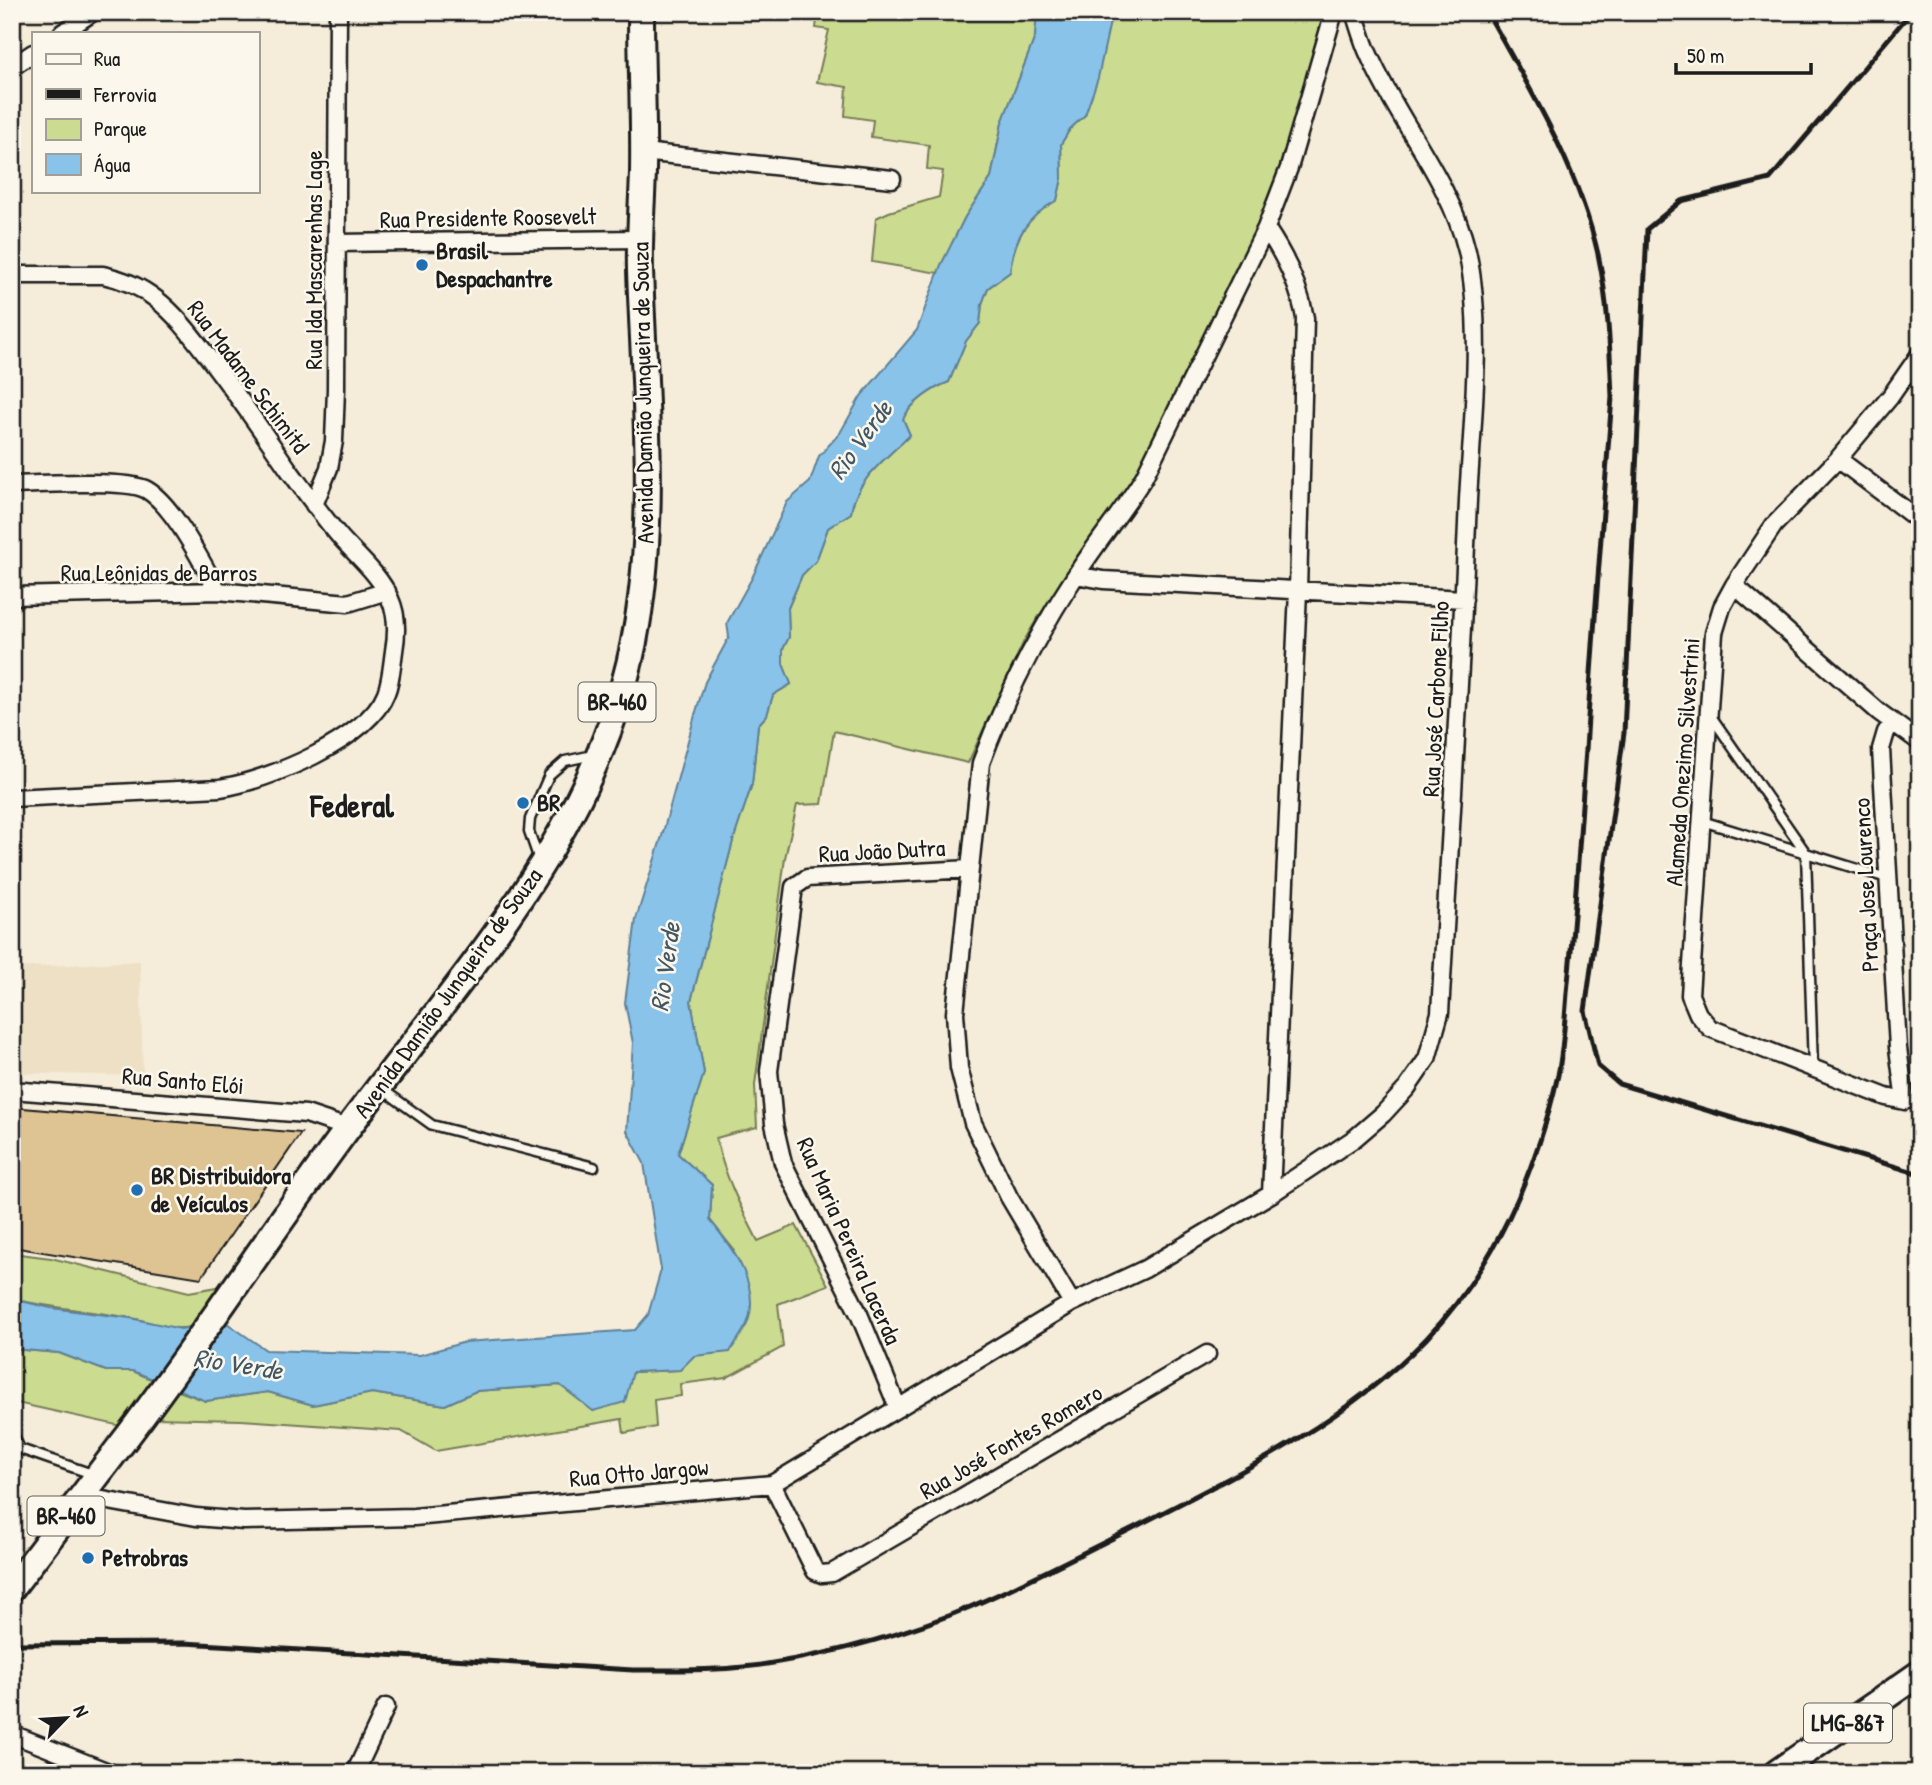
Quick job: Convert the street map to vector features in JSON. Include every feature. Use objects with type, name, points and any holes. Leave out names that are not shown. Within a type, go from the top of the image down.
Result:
[{"type":"main road","name":"Avenida Damião Junqueira de Souza","points":[[12,1588],[120,1445],[348,1128],[493,938],[541,866],[583,792],[600,754],[637,628],[648,508],[639,240],[643,152],[640,12]]},
{"type":"main road","name":"LMG-867","points":[[1776,1773],[1920,1673]]},
{"type":"street","points":[[63,32],[93,12]]},
{"type":"street","name":"Rua Ida Mascarenhas Lage","points":[[314,505],[329,468],[334,441],[338,12]]},
{"type":"street","points":[[1072,1303],[1009,1197],[973,1123],[959,1068],[955,1013],[981,763],[995,725],[1076,575],[1144,477],[1266,228],[1290,168],[1334,12]]},
{"type":"street","name":"Rua José Carbone Filho","points":[[1145,1269],[1271,1194],[1355,1138],[1399,1097],[1427,1059],[1440,1013],[1464,599],[1475,336],[1472,285],[1466,250],[1453,212],[1370,57],[1354,12]]},
{"type":"street","points":[[12,67],[32,54]]},
{"type":"street","points":[[643,152],[892,179]]},
{"type":"street","points":[[1266,228],[1283,254],[1301,295],[1305,318],[1298,591],[1271,1194]]},
{"type":"street","name":"Rua Presidente Roosevelt","points":[[337,243],[639,240]]},
{"type":"street","name":"Rua Madame Schimitd","points":[[12,275],[103,275],[132,285],[155,298],[176,317],[201,348],[314,505],[387,591]]},
{"type":"street","name":"Alameda Onezimo Silvestrini","points":[[1813,1068],[1710,1028],[1698,1014],[1690,995],[1714,633],[1722,607],[1734,584],[1774,525],[1838,459],[1890,397],[1920,354]]},
{"type":"street","points":[[1838,459],[1920,521]]},
{"type":"street","points":[[12,485],[120,484],[146,489],[170,513],[218,591]]},
{"type":"street","points":[[1076,575],[1103,580],[1464,599]]},
{"type":"street","points":[[1734,584],[1893,722],[1920,742]]},
{"type":"street","name":"Rua Leônidas de Barros","points":[[12,596],[218,591],[348,603],[387,591]]},
{"type":"street","points":[[12,798],[241,785],[273,775],[321,751],[366,719],[386,694],[397,625],[387,591]]},
{"type":"street","name":"Praça Jose Lourenco","points":[[1813,1068],[1886,1097],[1905,1101],[1898,1048],[1881,749],[1886,732],[1893,722]]},
{"type":"street","name":"Rua João Dutra","points":[[798,882],[807,878],[971,869]]},
{"type":"street","name":"Rua Maria Pereira Lacerda","points":[[798,882],[794,887],[769,1071],[774,1124],[783,1163],[859,1314],[898,1408]]},
{"type":"street","name":"Rua Santo Elói","points":[[12,1090],[306,1114],[348,1128]]},
{"type":"street","name":"Rua Otto Jargow","points":[[81,1496],[196,1517],[244,1521],[414,1517],[772,1484],[1072,1303],[1145,1269]]},
{"type":"street","name":"Rua José Fontes Romero","points":[[814,1580],[836,1571],[1207,1354]]},
{"type":"street","points":[[772,1484],[815,1571],[822,1574],[836,1571]]},
{"type":"street","points":[[355,1773],[386,1707]]},
{"type":"street","points":[[12,1734],[111,1773]]},
{"type":"lane","points":[[1709,709],[1712,719],[1806,853],[1813,1068]]},
{"type":"lane","points":[[541,866],[529,831],[530,819],[549,775],[556,767],[573,758],[600,754]]},
{"type":"lane","points":[[1702,821],[1887,878]]},
{"type":"lane","points":[[380,1087],[432,1125],[594,1167]]},
{"type":"lane","points":[[12,1432],[20,1449],[96,1476]]},
{"type":"shaded area","points":[[140,961],[143,1076],[12,1073],[12,968]]},
{"type":"green space","points":[[818,12],[899,20],[901,12],[1037,12],[1035,37],[1002,123],[991,178],[965,217],[938,273],[872,262],[876,218],[939,197],[943,171],[927,169],[929,145],[871,137],[873,120],[845,116],[847,87],[817,82],[829,30],[816,28]]},
{"type":"green space","points":[[1112,12],[1326,12],[1284,170],[1267,207],[1140,468],[1024,641],[968,763],[834,731],[822,804],[797,805],[785,858],[755,1085],[757,1127],[716,1138],[728,1178],[758,1241],[796,1225],[828,1285],[778,1304],[783,1347],[726,1378],[680,1384],[681,1396],[654,1400],[656,1427],[624,1433],[622,1419],[436,1451],[401,1431],[241,1420],[155,1418],[176,1390],[206,1401],[268,1392],[313,1405],[372,1393],[445,1405],[476,1391],[560,1385],[594,1411],[633,1372],[680,1370],[734,1250],[710,1220],[712,1185],[678,1154],[704,1073],[691,1001],[733,841],[752,784],[758,725],[767,715],[773,695],[791,684],[783,664],[783,649],[789,637],[788,608],[802,575],[816,561],[828,528],[851,513],[859,490],[866,480],[910,435],[903,419],[911,407],[936,388],[949,382],[966,341],[980,323],[982,304],[988,288],[1010,272],[1018,239],[1023,230],[1037,214],[1057,200],[1062,178],[1061,144],[1070,129],[1085,115]]},
{"type":"green space","points":[[12,1253],[51,1258],[189,1292],[223,1286],[191,1327],[169,1327],[132,1318],[12,1299]]},
{"type":"green space","points":[[12,1349],[59,1353],[106,1371],[133,1371],[153,1380],[121,1426],[12,1402]]},
{"type":"water","name":"Rio Verde","points":[[1037,12],[1112,12],[1098,78],[1085,115],[1070,129],[1061,144],[1062,178],[1057,200],[1030,221],[1018,239],[1010,272],[988,288],[982,304],[980,323],[966,341],[949,382],[923,397],[906,413],[903,419],[910,435],[866,480],[854,501],[851,513],[828,528],[816,561],[802,575],[788,608],[789,637],[783,649],[783,664],[791,684],[773,695],[767,715],[758,725],[752,784],[733,841],[691,1001],[704,1073],[678,1154],[712,1185],[710,1220],[735,1255],[748,1282],[751,1310],[747,1324],[730,1352],[694,1356],[680,1370],[633,1372],[625,1402],[593,1411],[560,1385],[476,1391],[445,1405],[372,1393],[313,1405],[268,1392],[206,1401],[133,1371],[106,1371],[59,1353],[12,1349],[12,1299],[181,1329],[224,1321],[266,1350],[420,1355],[465,1342],[635,1330],[648,1315],[661,1270],[644,1163],[627,1131],[633,1043],[625,1003],[636,919],[695,715],[705,682],[729,637],[727,623],[752,578],[787,502],[810,482],[819,456],[840,433],[861,396],[917,330],[941,265],[965,217],[991,178],[1002,123],[1035,37]]},
{"type":"building","name":"BR Distribuidora de Veículos","points":[[12,1107],[301,1133],[201,1278],[12,1247]]},
{"type":"railway","points":[[12,1644],[184,1643],[633,1670],[703,1670],[773,1663],[822,1654],[899,1633],[970,1607],[1050,1570],[1247,1469],[1359,1398],[1426,1339],[1472,1281],[1510,1216],[1538,1146],[1558,1075],[1573,924],[1612,397],[1604,289],[1589,222],[1551,129],[1487,12]]},
{"type":"railway","points":[[1911,12],[1770,179],[1681,201],[1647,229],[1624,733],[1585,1011],[1598,1066],[1619,1084],[1920,1174]]},
{"type":"place","name":"Brasil Despachantre","points":[[422,265]]},
{"type":"place","name":"BR","points":[[523,803]]},
{"type":"place","name":"BR Distribuidora de Veículos","points":[[137,1190]]},
{"type":"place","name":"Petrobras","points":[[88,1558]]},
{"type":"district","name":"Federal","points":[[352,806]]}]
